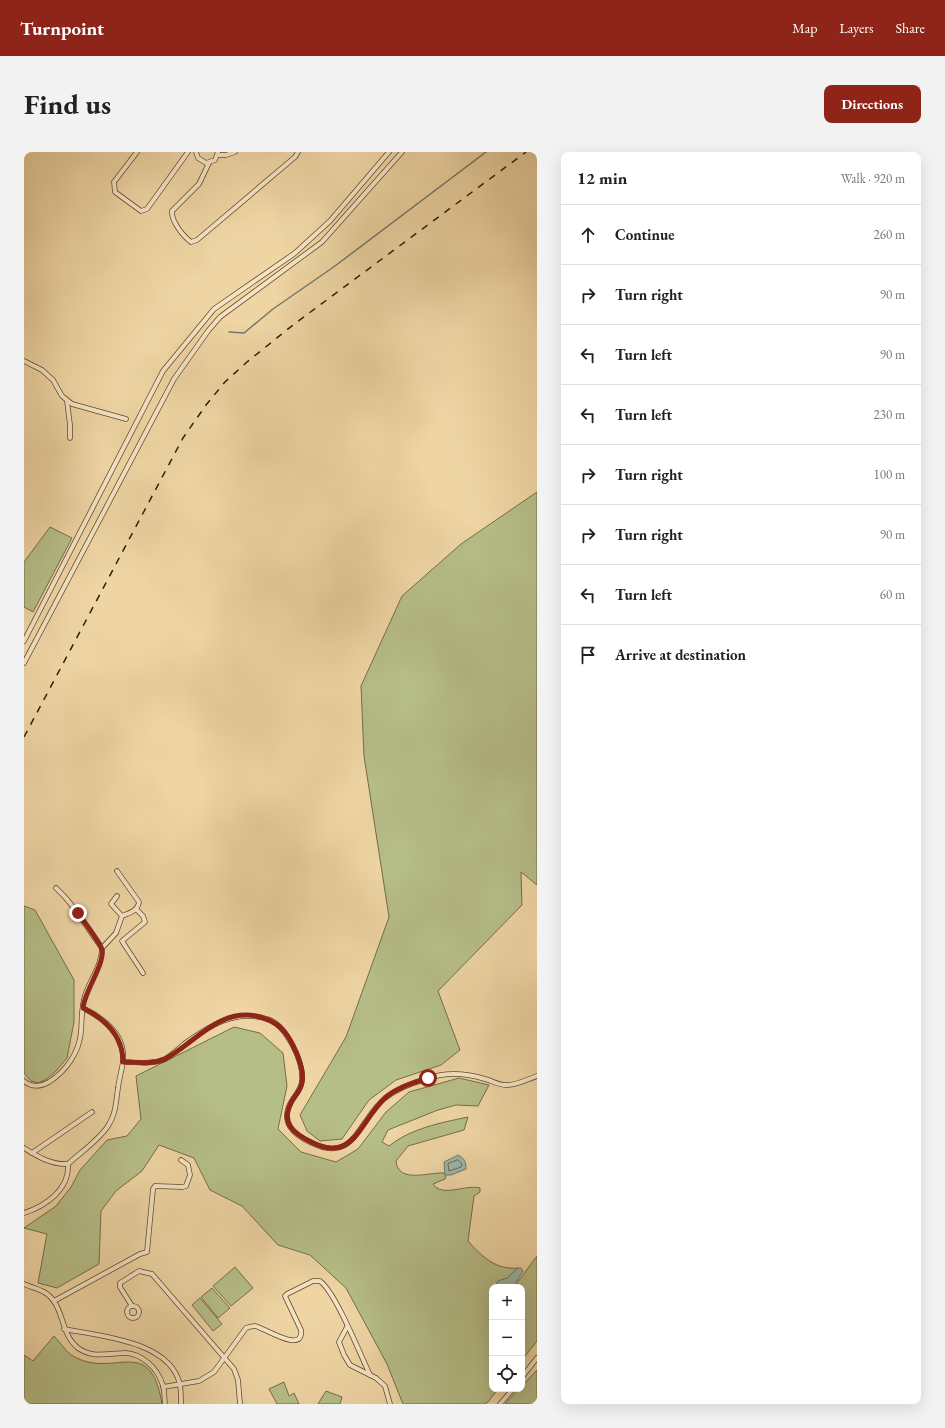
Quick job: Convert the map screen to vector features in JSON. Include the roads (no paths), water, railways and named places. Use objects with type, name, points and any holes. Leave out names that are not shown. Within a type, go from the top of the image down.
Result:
[{"type":"street","points":[[137,152],[114,182],[114,187],[115,192],[141,211],[147,209],[188,152]]},
{"type":"street","points":[[196,152],[200,161],[209,163]]},
{"type":"street","points":[[235,152],[226,155],[218,153],[214,160],[209,163],[200,184],[172,211],[172,216],[187,239],[191,242],[198,240],[295,157],[298,152]]},
{"type":"street","points":[[24,641],[164,371],[176,354],[214,309],[296,253],[330,221],[389,152]]},
{"type":"street","points":[[24,663],[174,379],[208,331],[220,316],[322,242],[402,152]]},
{"type":"street","points":[[24,361],[42,370],[53,380],[67,401],[72,404],[126,419]]},
{"type":"street","points":[[67,401],[70,438]]},
{"type":"street","points":[[24,1081],[34,1087],[41,1086],[64,1070],[79,1044],[85,996],[100,962],[102,948],[116,933],[122,916],[136,909],[139,902],[117,872]]},
{"type":"street","points":[[56,888],[68,898],[102,948]]},
{"type":"street","points":[[117,896],[111,904],[122,916]]},
{"type":"street","points":[[136,909],[145,922],[122,941],[143,973]]},
{"type":"street","points":[[24,1148],[57,1164],[68,1164],[108,1127],[115,1114],[123,1053],[115,1032],[105,1021],[83,1008]]},
{"type":"street","points":[[123,1062],[152,1063],[164,1059],[208,1028],[230,1017],[254,1016],[269,1019],[280,1027],[287,1035],[302,1067],[302,1082],[287,1112],[288,1123],[295,1134],[328,1149],[345,1146],[353,1140],[368,1116],[385,1098],[409,1084],[448,1074],[467,1074],[509,1085],[537,1076]]},
{"type":"street","points":[[32,1153],[92,1112]]},
{"type":"street","points":[[54,1301],[140,1254],[147,1252],[153,1189],[155,1186],[186,1186],[190,1175],[188,1165],[181,1160]]},
{"type":"street","points":[[24,1213],[32,1210],[57,1194],[65,1184],[69,1172],[68,1164]]},
{"type":"street","points":[[132,1306],[120,1287],[120,1283],[139,1271],[152,1274],[234,1369],[238,1380],[240,1404]]},
{"type":"street","points":[[163,1387],[180,1385],[199,1380],[214,1372],[246,1328],[250,1326],[266,1329],[273,1335],[296,1340],[298,1339],[302,1333],[285,1296],[313,1281],[320,1281],[325,1284],[342,1313],[347,1327],[370,1375]]},
{"type":"street","points":[[24,1284],[44,1292],[57,1304],[64,1329],[70,1340],[79,1348],[89,1353],[102,1355],[126,1353],[145,1360],[154,1369],[163,1387],[165,1404]]},
{"type":"street","points":[[347,1327],[339,1342],[344,1355],[350,1365],[370,1375],[385,1386],[390,1404]]},
{"type":"street","points":[[64,1329],[127,1342],[151,1350],[165,1360],[174,1372],[180,1385],[181,1404]]},
{"type":"street","points":[[525,1373],[537,1358]]},
{"type":"street","points":[[500,1404],[510,1392]]},
{"type":"water","points":[[458,1155],[464,1160],[466,1169],[451,1175],[445,1175],[444,1162]]},
{"type":"water","points":[[518,1268],[521,1268],[523,1271],[515,1284],[496,1284],[498,1281],[507,1278]]},
{"type":"waterway","points":[[229,332],[244,333],[273,309],[335,266],[486,152]]},
{"type":"railway","points":[[24,737],[183,438],[206,405],[225,382],[293,325],[526,152]]}]
